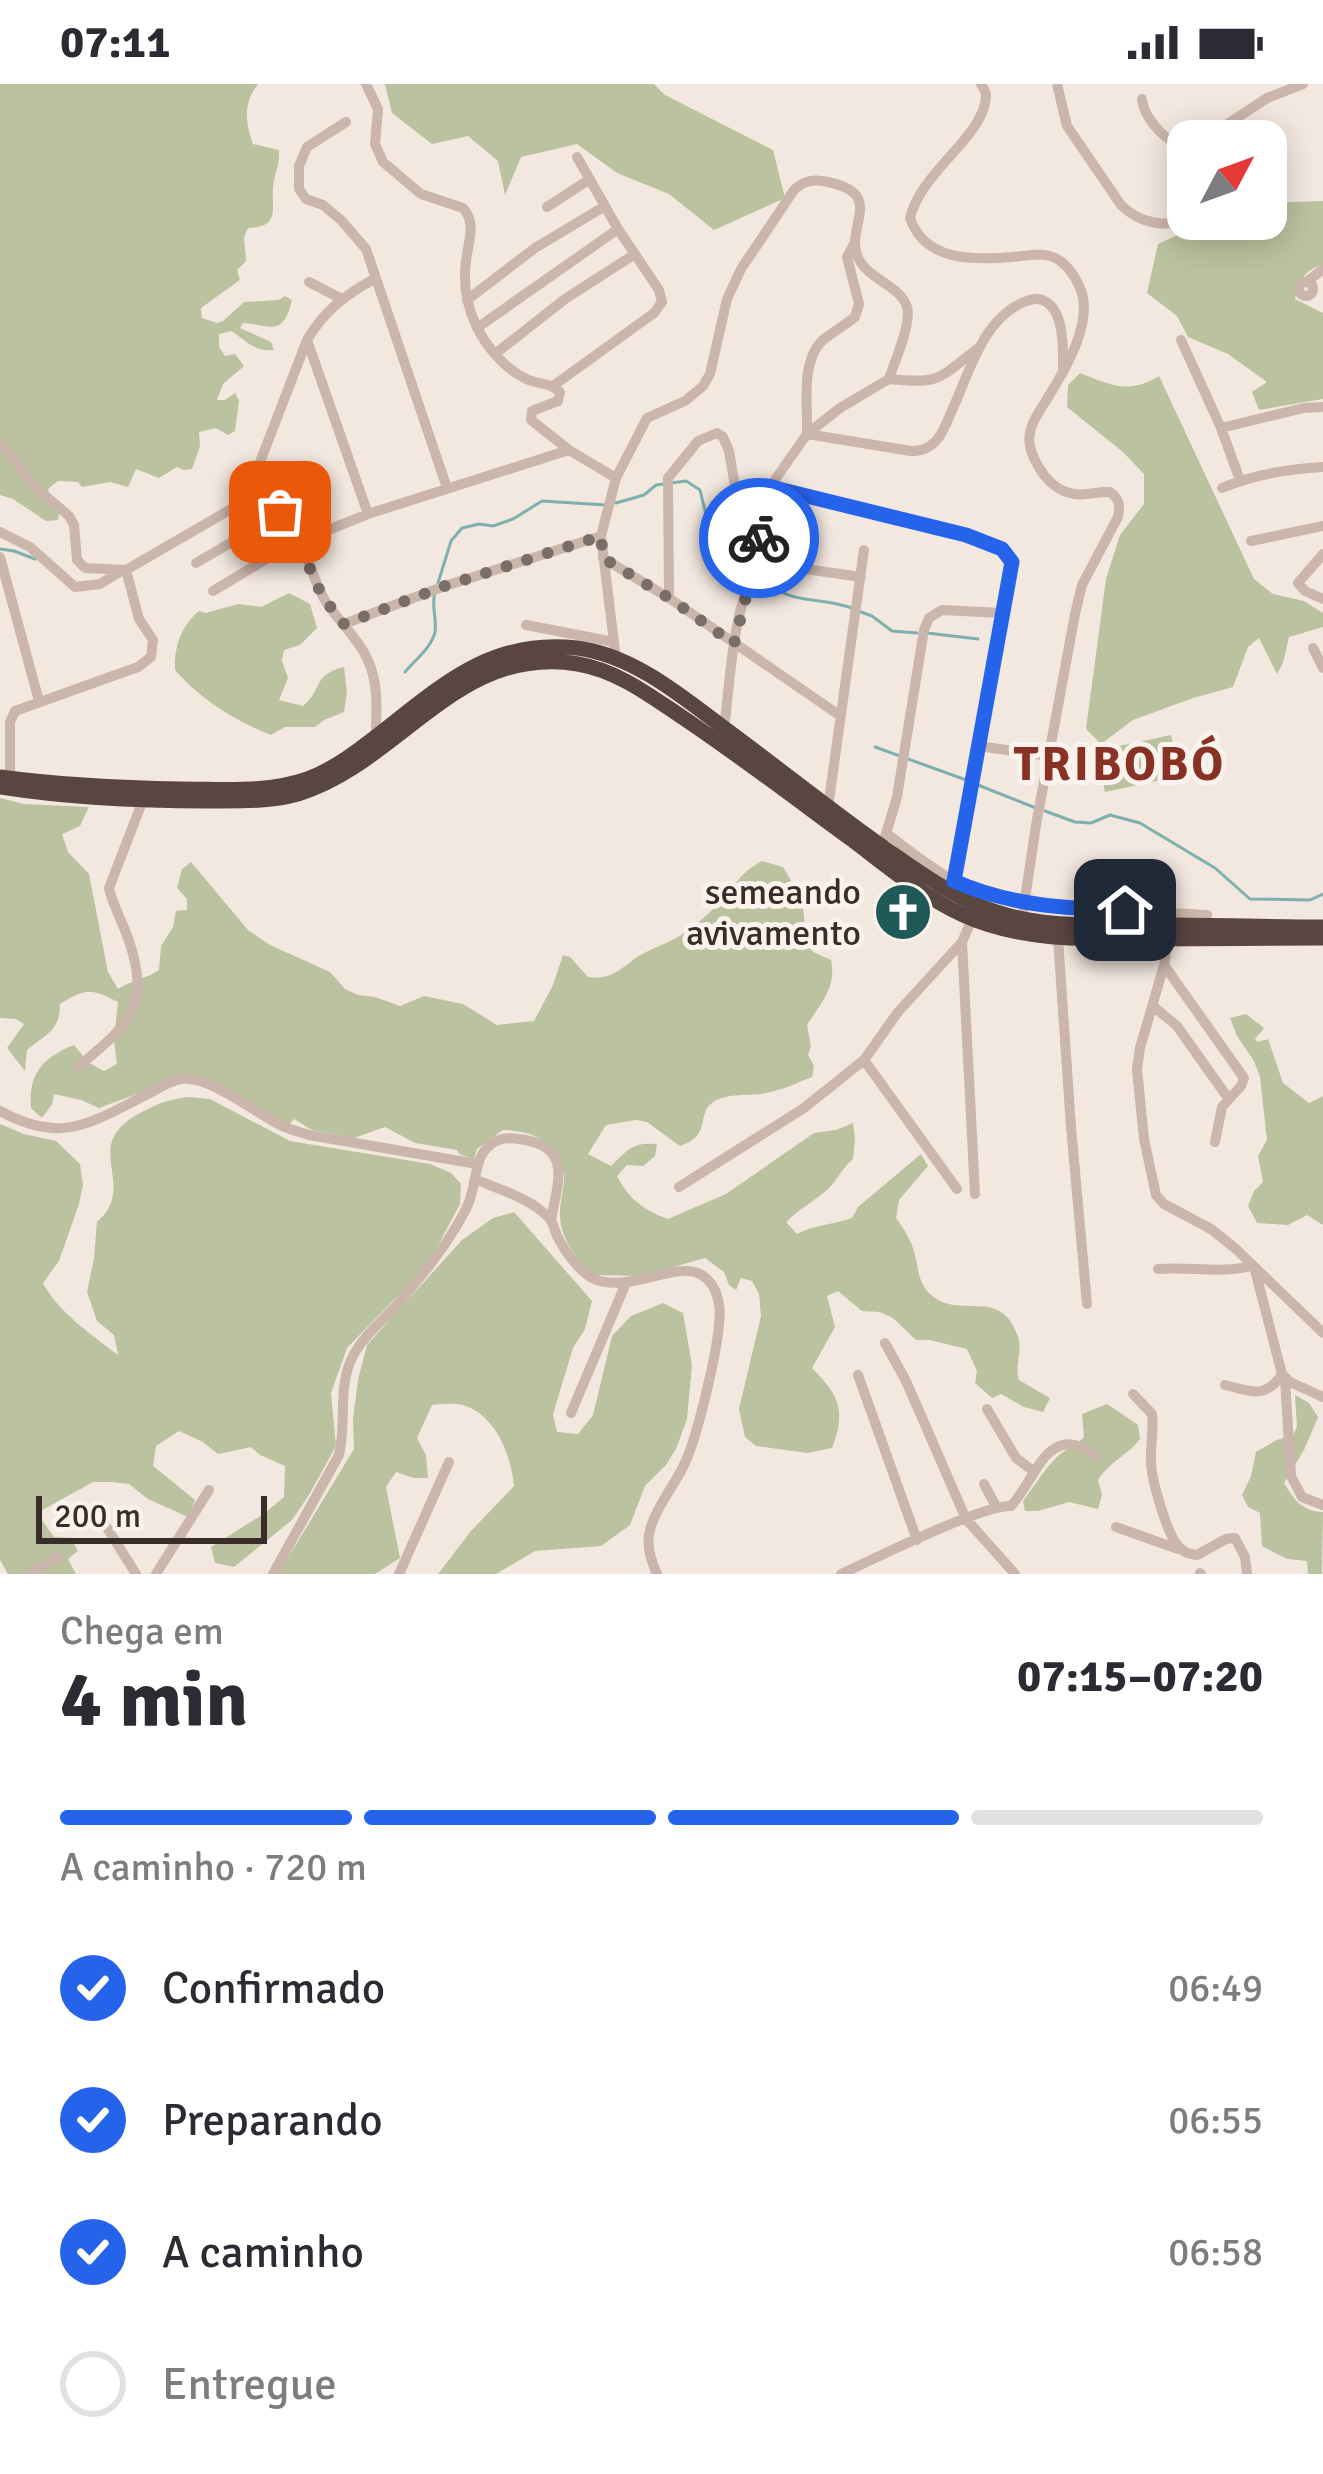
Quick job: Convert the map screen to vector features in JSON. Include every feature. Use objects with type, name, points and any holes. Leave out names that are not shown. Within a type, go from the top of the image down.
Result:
[{"type":"highway","points":[[5,778],[94,786],[278,787],[325,772],[455,676],[508,652],[565,647],[615,650],[828,807],[984,908],[1118,924],[1323,927]]},
{"type":"highway","points":[[5,778],[143,800],[239,801],[294,795],[350,769],[475,680],[523,664],[580,664],[632,684],[708,734],[922,892],[972,919],[1058,938],[1323,938]]},
{"type":"highway","points":[[1118,924],[1142,911]]},
{"type":"highway","points":[[1207,915],[1247,927]]},
{"type":"street","points":[[366,84],[380,118],[375,144],[383,162],[421,194],[468,213],[467,300],[477,328],[508,368],[560,392],[558,400],[532,411],[530,417],[538,428],[616,478]]},
{"type":"street","points":[[981,84],[986,93],[978,120],[921,192],[910,218],[921,239],[952,255],[970,259],[1036,255],[1064,262],[1083,296],[1083,315],[1073,350],[1034,418],[1029,444],[1037,465],[1061,491],[1078,495],[1110,492],[1119,501],[1118,517],[1082,585],[1023,911],[1207,915]]},
{"type":"street","points":[[1057,84],[1067,126],[1121,206],[1131,215],[1167,224]]},
{"type":"street","points":[[1234,120],[1267,98],[1303,84]]},
{"type":"street","points":[[1142,99],[1143,109],[1167,138]]},
{"type":"street","points":[[346,122],[307,147],[299,166],[299,190],[306,199],[328,208],[366,249],[447,488]]},
{"type":"street","points":[[553,386],[662,302],[577,157]]},
{"type":"street","points":[[547,207],[590,179]]},
{"type":"street","points":[[526,625],[615,650],[601,536],[616,478],[647,418],[685,401],[703,386],[727,299],[741,269],[794,190],[806,181],[818,180],[842,185],[860,201],[854,244],[847,257],[859,304],[855,317],[814,352],[809,365],[807,434]]},
{"type":"street","points":[[467,300],[535,248],[605,206]]},
{"type":"street","points":[[477,328],[618,229]]},
{"type":"street","points":[[854,244],[871,276],[907,306],[908,317],[889,379]]},
{"type":"street","points":[[495,354],[552,308],[635,254]]},
{"type":"street","points":[[1307,282],[1323,269]]},
{"type":"street","points":[[245,501],[318,321],[342,298],[376,278]]},
{"type":"street","points":[[309,282],[342,298]]},
{"type":"street","points":[[807,434],[911,451],[931,446],[946,425],[980,346],[1001,318],[1030,299],[1042,299],[1054,311],[1063,371]]},
{"type":"street","points":[[307,340],[368,514]]},
{"type":"street","points":[[1181,340],[1240,480]]},
{"type":"street","points":[[743,510],[770,487],[807,434],[840,408],[889,379],[936,380],[980,346]]},
{"type":"street","points":[[1221,428],[1323,407]]},
{"type":"street","points":[[669,598],[668,482],[698,441],[717,433],[727,442],[734,488],[743,510],[767,551],[793,567],[861,577]]},
{"type":"street","points":[[0,442],[34,486],[69,516],[80,564],[123,570]]},
{"type":"street","points":[[302,541],[368,514],[569,449]]},
{"type":"street","points":[[1222,488],[1291,469],[1323,467]]},
{"type":"street","points":[[770,487],[966,535],[1002,549],[1012,562],[953,887]]},
{"type":"street","points":[[4,534],[30,548],[75,587],[83,588],[100,584],[245,501],[266,503],[280,512],[302,541],[317,585],[370,664],[376,737]]},
{"type":"street","points":[[213,591],[275,553],[261,525],[266,503]]},
{"type":"street","points":[[196,563],[261,525]]},
{"type":"street","points":[[1251,541],[1323,526]]},
{"type":"street","points":[[344,624],[601,536]]},
{"type":"street","points":[[828,807],[864,550]]},
{"type":"street","points":[[724,728],[734,644],[754,571],[767,551]]},
{"type":"street","points":[[1323,554],[1298,583],[1305,592],[1323,599]]},
{"type":"street","points":[[0,557],[39,701]]},
{"type":"street","points":[[603,558],[839,715]]},
{"type":"street","points":[[5,778],[10,717],[15,711],[138,667],[151,656],[153,640],[139,619],[123,570]]},
{"type":"street","points":[[884,840],[893,815],[929,618],[943,610],[1002,613]]},
{"type":"street","points":[[1313,648],[1323,668]]},
{"type":"street","points":[[0,737],[5,778]]},
{"type":"street","points":[[978,746],[1049,756]]},
{"type":"street","points":[[78,1067],[111,1039],[136,1005],[132,947],[109,888],[143,800]]},
{"type":"street","points":[[679,1186],[804,1108],[864,1060],[898,1012],[962,941],[972,919]]},
{"type":"street","points":[[1058,938],[1087,1304]]},
{"type":"street","points":[[1168,939],[1137,1069],[1156,1195],[1237,1249],[1323,1333]]},
{"type":"street","points":[[962,941],[975,1194]]},
{"type":"street","points":[[1164,965],[1244,1078],[1219,1116],[1215,1142]]},
{"type":"street","points":[[1153,1006],[1177,1025],[1228,1098]]},
{"type":"street","points":[[864,1060],[957,1189]]},
{"type":"street","points":[[0,1112],[32,1126],[70,1128],[171,1082],[194,1079],[309,1136],[476,1163]]},
{"type":"street","points":[[273,1574],[339,1455],[346,1376],[353,1355],[428,1270],[466,1211],[477,1180],[476,1163],[486,1148],[507,1137],[545,1146],[554,1155],[559,1166],[551,1220],[558,1239],[587,1275],[626,1283],[687,1271],[700,1274],[711,1282],[720,1308],[697,1428],[686,1462],[650,1525],[648,1539],[656,1571]]},
{"type":"street","points":[[477,1180],[521,1198],[551,1220]]},
{"type":"street","points":[[1159,1269],[1253,1268]]},
{"type":"street","points":[[1253,1268],[1284,1377],[1291,1476],[1302,1497],[1323,1505]]},
{"type":"street","points":[[572,1413],[626,1283]]},
{"type":"street","points":[[885,1343],[966,1520],[1015,1574]]},
{"type":"street","points":[[858,1375],[917,1540]]},
{"type":"street","points":[[1225,1385],[1262,1392],[1284,1377]]},
{"type":"street","points":[[1284,1377],[1323,1397]]},
{"type":"street","points":[[1133,1394],[1152,1414],[1153,1479],[1171,1535],[1186,1552]]},
{"type":"street","points":[[987,1409],[1016,1458],[1034,1471]]},
{"type":"street","points":[[841,1574],[966,1520],[1011,1507],[1044,1456],[1065,1444],[1082,1444],[1095,1455]]},
{"type":"street","points":[[399,1574],[449,1462]]},
{"type":"street","points":[[984,1484],[997,1508]]},
{"type":"street","points":[[156,1574],[209,1490]]},
{"type":"street","points":[[102,1520],[136,1574]]},
{"type":"street","points":[[1116,1527],[1197,1555],[1231,1537],[1245,1557],[1247,1574]]},
{"type":"street","points":[[25,1570],[57,1557]]},
{"type":"green space","points":[[0,84],[258,84],[248,106],[250,136],[253,144],[279,150],[271,219],[248,228],[246,261],[237,270],[240,280],[201,308],[202,318],[217,323],[244,302],[285,296],[292,300],[280,325],[243,323],[240,328],[271,342],[274,350],[256,348],[231,331],[219,334],[225,356],[235,354],[244,366],[223,384],[217,400],[235,393],[239,401],[235,431],[228,435],[216,428],[199,432],[192,469],[177,467],[159,478],[136,469],[128,487],[110,482],[82,487],[78,482],[58,481],[48,489],[58,520],[46,521],[0,495]]},
{"type":"green space","points":[[385,84],[654,84],[665,95],[773,150],[785,198],[714,230],[669,194],[617,173],[577,144],[521,157],[505,195],[498,161],[468,136],[432,144],[392,113]]},
{"type":"green space","points":[[1323,201],[1323,264],[1303,277],[1295,299],[1323,313],[1323,399],[1259,410],[1252,392],[1267,382],[1228,354],[1188,337],[1177,316],[1147,293],[1158,244],[1167,240],[1287,240],[1287,203]]},
{"type":"green space","points":[[1080,373],[1128,387],[1159,376],[1254,579],[1273,594],[1304,601],[1323,613],[1323,627],[1289,637],[1277,674],[1259,638],[1248,647],[1233,687],[1133,720],[1101,744],[1086,729],[1106,579],[1120,535],[1144,504],[1144,474],[1067,407],[1068,385]]},
{"type":"green space","points":[[289,593],[310,604],[317,628],[300,645],[284,650],[288,678],[279,700],[303,706],[323,678],[344,667],[347,692],[344,712],[315,727],[285,727],[271,735],[231,716],[195,690],[175,670],[176,653],[183,630],[199,611],[238,604],[261,607]]},
{"type":"green space","points":[[1171,735],[1180,776],[1105,792],[1096,751]]},
{"type":"green space","points":[[0,798],[89,807],[80,826],[62,834],[68,852],[89,874],[108,972],[118,989],[159,970],[161,946],[176,911],[187,910],[187,899],[177,888],[182,869],[191,862],[248,930],[330,972],[345,989],[400,1006],[424,996],[463,1004],[497,1025],[534,1021],[563,955],[588,977],[609,975],[687,931],[755,865],[762,861],[783,867],[803,909],[807,943],[813,952],[831,960],[830,987],[807,1025],[812,1077],[772,1092],[719,1099],[707,1109],[697,1135],[680,1146],[647,1122],[636,1120],[606,1125],[588,1154],[611,1166],[631,1148],[657,1144],[655,1156],[643,1166],[627,1165],[617,1176],[638,1203],[668,1219],[726,1194],[814,1133],[853,1123],[853,1159],[827,1190],[786,1222],[797,1234],[852,1218],[858,1207],[921,1154],[928,1166],[899,1200],[896,1218],[912,1247],[923,1284],[941,1302],[989,1307],[1009,1320],[1019,1340],[1019,1380],[1050,1398],[1043,1412],[1001,1394],[992,1398],[975,1383],[977,1371],[967,1349],[916,1340],[893,1318],[862,1311],[838,1291],[827,1296],[835,1327],[812,1368],[838,1405],[839,1424],[832,1448],[808,1453],[756,1446],[745,1437],[739,1409],[761,1316],[752,1281],[741,1278],[736,1290],[724,1272],[705,1258],[642,1276],[591,1275],[563,1233],[564,1178],[558,1156],[544,1141],[525,1133],[503,1130],[477,1149],[474,1159],[457,1150],[415,1143],[385,1127],[354,1138],[312,1130],[294,1119],[288,1126],[191,1074],[99,1108],[54,1094],[42,1118],[31,1108],[32,1086],[40,1068],[54,1055],[74,1045],[89,1063],[104,1071],[117,1064],[118,1002],[89,992],[60,1004],[55,1026],[27,1050],[25,1071],[7,1048],[24,1024],[0,1018]]},
{"type":"green space","points":[[1246,1014],[1264,1028],[1255,1039],[1268,1039],[1283,1083],[1309,1103],[1323,1096],[1323,1225],[1307,1215],[1288,1225],[1257,1223],[1248,1206],[1263,1182],[1258,1156],[1267,1140],[1260,1077],[1230,1018]]},
{"type":"green space","points":[[210,1099],[290,1141],[430,1164],[451,1173],[461,1184],[460,1204],[427,1266],[347,1348],[331,1393],[336,1446],[292,1520],[234,1567],[215,1563],[211,1547],[284,1497],[285,1466],[251,1447],[218,1454],[179,1431],[156,1446],[153,1466],[195,1500],[188,1517],[148,1499],[129,1484],[93,1482],[37,1513],[54,1537],[71,1538],[78,1551],[68,1559],[76,1574],[8,1574],[0,1560],[0,1124],[56,1141],[80,1164],[79,1204],[59,1261],[43,1283],[66,1313],[118,1355],[114,1335],[97,1321],[87,1292],[97,1222],[109,1208],[113,1193],[110,1151],[124,1124],[166,1101]]},
{"type":"green space","points":[[514,1212],[592,1301],[553,1414],[557,1432],[578,1434],[593,1415],[612,1336],[631,1316],[663,1303],[683,1313],[692,1365],[687,1419],[666,1465],[645,1486],[630,1525],[601,1546],[535,1551],[496,1574],[438,1574],[514,1486],[505,1449],[484,1418],[463,1405],[432,1405],[417,1438],[426,1455],[428,1478],[396,1472],[386,1487],[400,1558],[375,1574],[278,1574],[354,1449],[353,1419],[367,1345],[462,1240],[493,1218]]},
{"type":"green space","points":[[1295,1395],[1309,1403],[1318,1417],[1284,1483],[1299,1504],[1323,1512],[1322,1574],[1308,1574],[1307,1561],[1287,1559],[1262,1546],[1260,1513],[1248,1507],[1242,1495],[1256,1452],[1293,1435]]},
{"type":"green space","points":[[1107,1404],[1138,1425],[1140,1439],[1098,1480],[1102,1495],[1098,1509],[1069,1502],[1025,1511],[1023,1501],[1045,1470],[1084,1437],[1082,1414]]},
{"type":"waterway","points":[[616,503],[644,495],[656,485],[686,481],[700,490],[714,534],[751,566]]},
{"type":"waterway","points":[[438,583],[451,541],[462,528],[493,526],[542,501],[606,505]]},
{"type":"waterway","points":[[0,549],[35,559]]},
{"type":"waterway","points":[[757,573],[781,592],[852,608]]},
{"type":"waterway","points":[[405,672],[433,638],[435,592]]},
{"type":"waterway","points":[[861,612],[892,631],[917,633]]},
{"type":"waterway","points":[[927,633],[978,639]]},
{"type":"waterway","points":[[875,747],[969,781]]},
{"type":"waterway","points":[[978,785],[1036,808]]},
{"type":"waterway","points":[[1045,811],[1075,822],[1091,823],[1110,815],[1140,823],[1215,868],[1250,899],[1310,900],[1323,894]]},
{"type":"way so far","points":[[280,512],[302,541],[317,585],[344,624],[601,536],[603,558],[734,644],[751,577],[767,551],[759,538]]},
{"type":"place","name":"semeando avivamento","points":[[903,912]]},
{"type":"district","name":"TRIBOBÓ","points":[[1120,763]]},
{"type":"route","points":[[759,538],[743,510],[770,487],[966,535],[1008,554],[1012,562],[954,881],[1024,903],[1125,910]]}]
